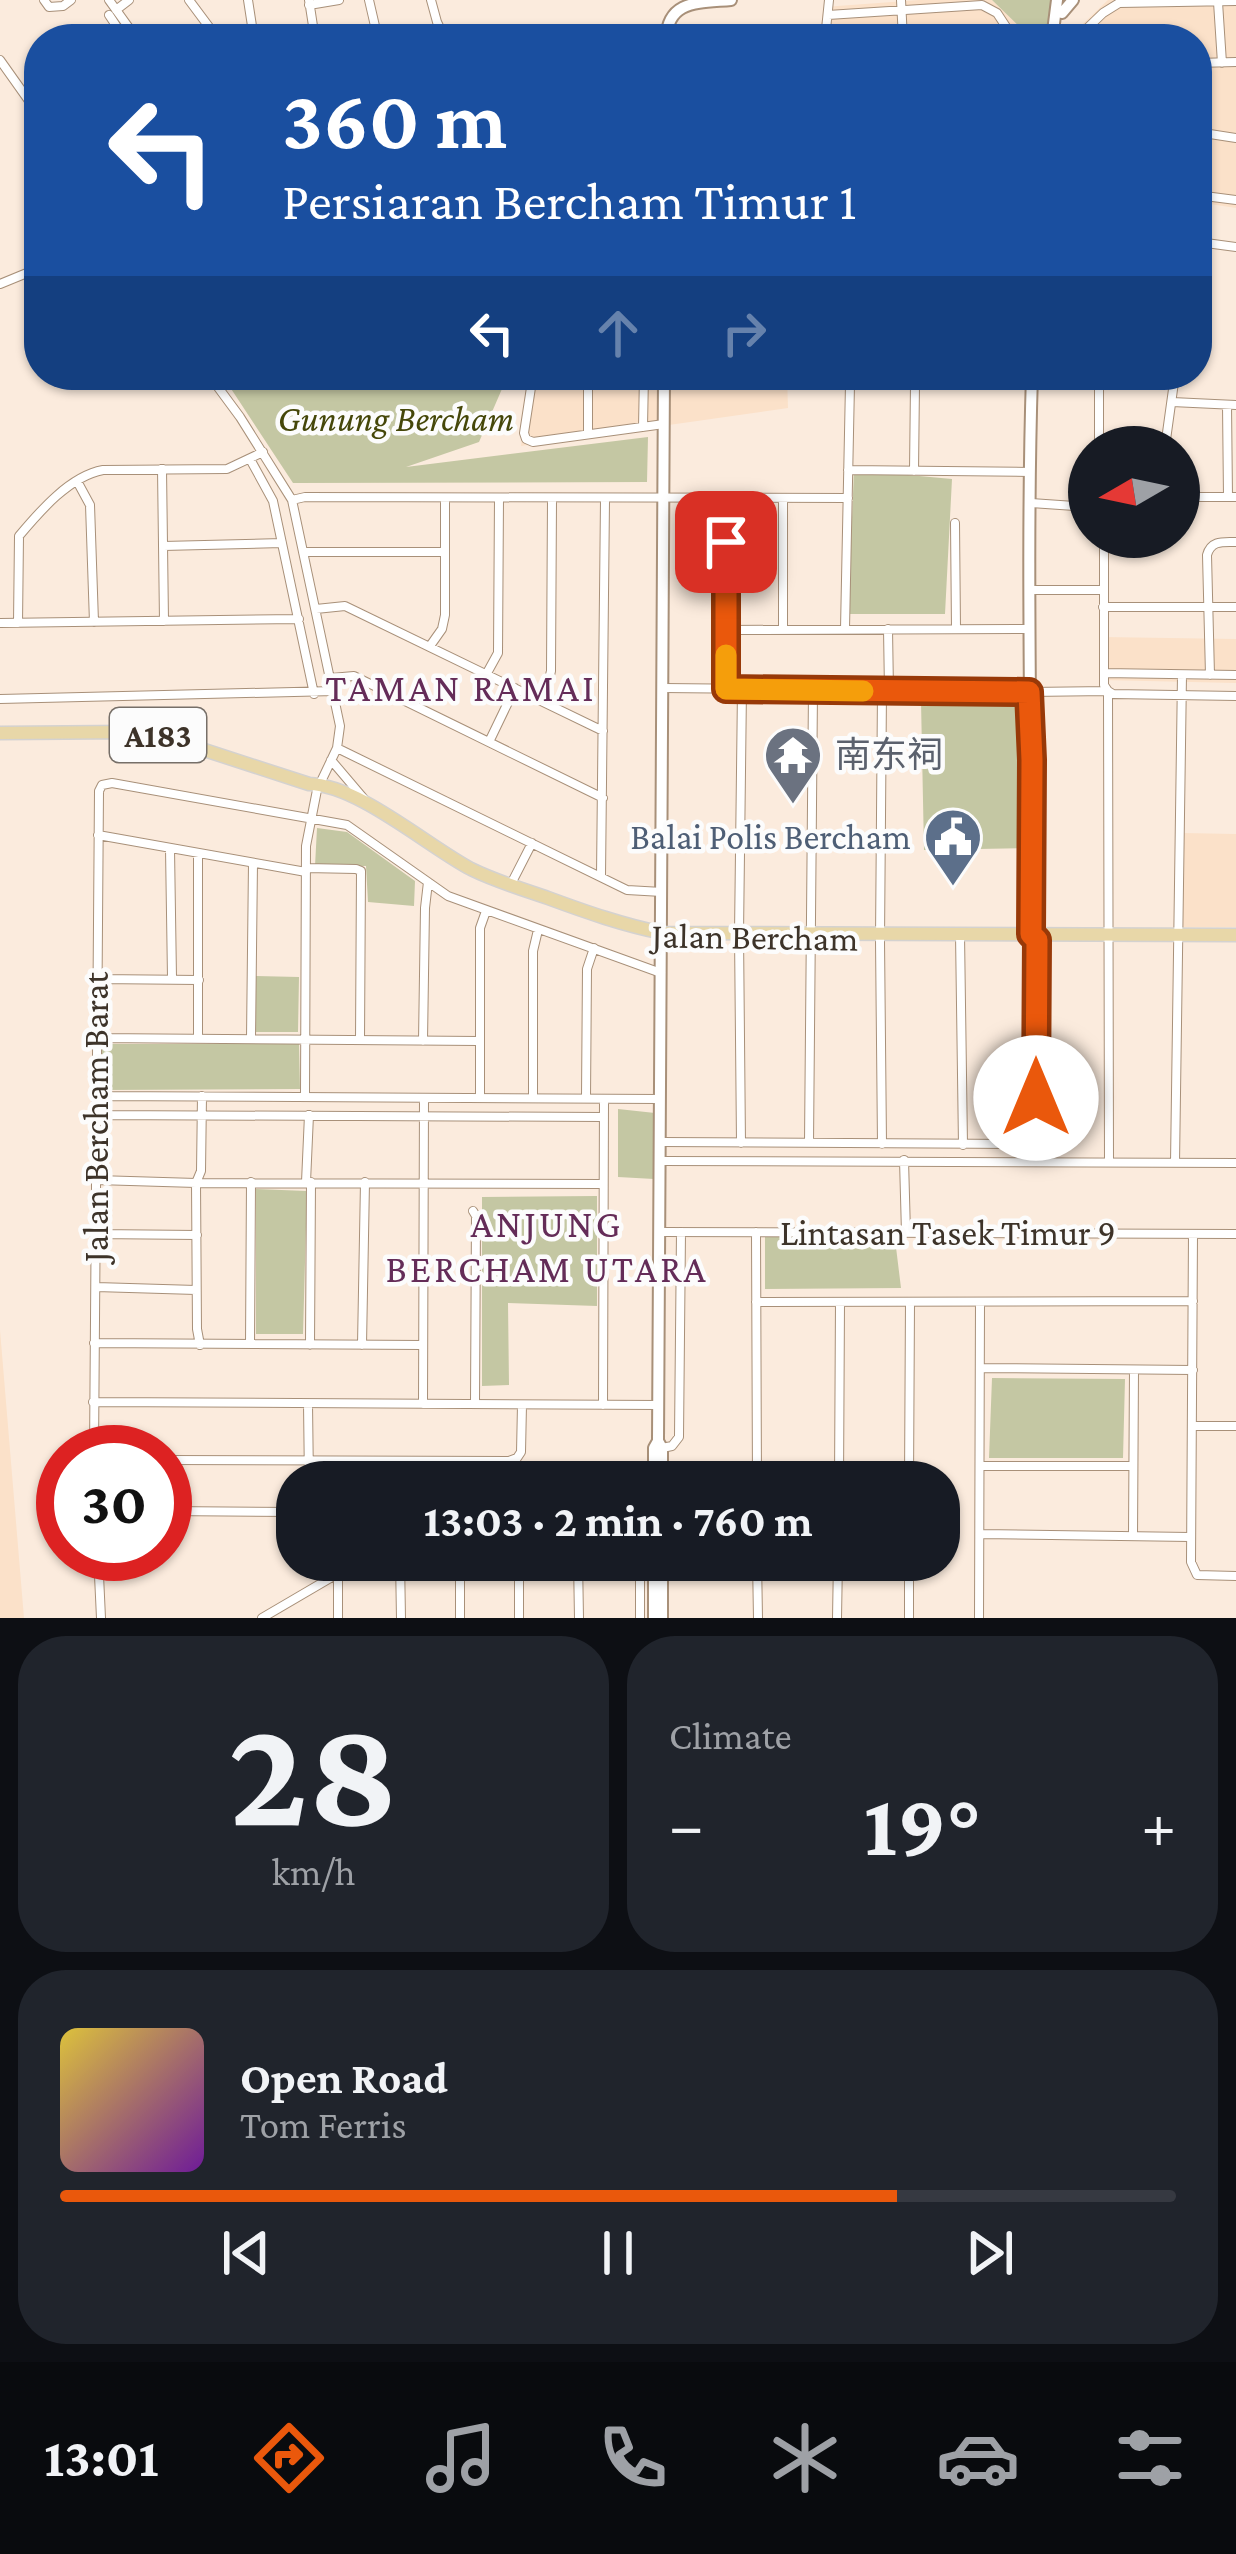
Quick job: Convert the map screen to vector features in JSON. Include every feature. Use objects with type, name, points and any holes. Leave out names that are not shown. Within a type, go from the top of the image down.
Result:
[{"type":"main road","name":"Jalan Bercham","points":[[0,733],[158,735],[370,806],[510,888]]},
{"type":"main road","name":"Jalan Bercham","points":[[315,786],[473,877],[663,936],[1236,938]]},
{"type":"street","points":[[44,0],[56,8],[71,0]]},
{"type":"street","points":[[109,0],[118,24]]},
{"type":"street","points":[[112,12],[129,0]]},
{"type":"street","points":[[309,3],[339,0]]},
{"type":"street","points":[[668,24],[675,10],[693,2],[731,0]]},
{"type":"street","points":[[827,24],[830,0]]},
{"type":"street","points":[[1092,24],[1119,3],[1236,1]]},
{"type":"street","points":[[1218,2],[1222,63]]},
{"type":"street","points":[[828,15],[901,5],[982,4],[1004,24]]},
{"type":"street","points":[[112,12],[123,24]]},
{"type":"street","points":[[0,59],[24,92]]},
{"type":"street","points":[[1212,63],[1236,62]]},
{"type":"street","points":[[220,390],[292,500],[340,726],[337,748],[315,786],[310,818],[305,1096]]},
{"type":"street","points":[[531,390],[524,436],[532,442],[664,424]]},
{"type":"street","points":[[588,390],[588,434]]},
{"type":"street","points":[[643,427],[644,390]]},
{"type":"street","points":[[658,1461],[664,390]]},
{"type":"street","points":[[845,629],[850,390]]},
{"type":"street","points":[[914,471],[915,390]]},
{"type":"street","points":[[661,1142],[1036,1141],[1029,692],[1032,390]]},
{"type":"street","points":[[1099,426],[1100,390]]},
{"type":"street","points":[[1168,426],[1173,390]]},
{"type":"street","points":[[1171,402],[1232,405],[1232,497],[1200,497]]},
{"type":"street","points":[[18,623],[19,536],[77,481],[103,470],[226,469],[263,452]]},
{"type":"street","points":[[250,459],[273,501],[314,694]]},
{"type":"street","points":[[162,469],[164,621]]},
{"type":"street","points":[[848,470],[1031,472]]},
{"type":"street","points":[[77,481],[90,505],[94,622]]},
{"type":"street","points":[[430,646],[445,615],[445,498]]},
{"type":"street","points":[[487,674],[498,653],[499,498]]},
{"type":"street","points":[[725,498],[726,689]]},
{"type":"street","points":[[783,498],[783,630]]},
{"type":"street","points":[[292,500],[848,498]]},
{"type":"street","points":[[538,699],[551,670],[552,499]]},
{"type":"street","points":[[601,876],[605,499]]},
{"type":"street","points":[[1031,503],[1068,506]]},
{"type":"street","points":[[956,523],[956,629]]},
{"type":"street","points":[[1210,675],[1209,549],[1215,543],[1236,542]]},
{"type":"street","points":[[163,546],[282,543]]},
{"type":"street","points":[[304,552],[445,552]]},
{"type":"street","points":[[1104,558],[1104,685],[1108,691],[1236,696]]},
{"type":"street","points":[[1030,590],[1103,590]]},
{"type":"street","points":[[316,609],[345,606],[603,731]]},
{"type":"street","points":[[1103,607],[1236,607]]},
{"type":"street","points":[[0,623],[298,619]]},
{"type":"street","points":[[726,630],[1030,628]]},
{"type":"street","points":[[883,1144],[880,937],[889,629]]},
{"type":"street","points":[[1104,673],[1236,676]]},
{"type":"street","points":[[1175,1163],[1182,675]]},
{"type":"street","points":[[331,678],[353,676],[603,798]]},
{"type":"street","points":[[489,742],[515,688]]},
{"type":"street","points":[[663,688],[1108,691]]},
{"type":"street","points":[[741,1143],[742,689]]},
{"type":"street","points":[[0,699],[334,691]]},
{"type":"street","points":[[809,1143],[813,691]]},
{"type":"street","points":[[1108,691],[1109,1161]]},
{"type":"street","points":[[337,748],[626,890],[663,892]]},
{"type":"street","points":[[331,760],[370,806]]},
{"type":"street","name":"Jalan Bercham Barat","points":[[93,1425],[99,791],[104,784],[310,818]]},
{"type":"street","points":[[310,818],[347,825],[448,896],[662,974]]},
{"type":"street","points":[[98,835],[253,863],[361,871],[360,1040]]},
{"type":"street","points":[[510,888],[532,842]]},
{"type":"street","points":[[170,849],[172,979]]},
{"type":"street","points":[[198,853],[198,1038]]},
{"type":"street","points":[[251,1038],[253,863]]},
{"type":"street","points":[[423,1041],[428,882]]},
{"type":"street","points":[[480,1097],[480,928],[486,910]]},
{"type":"street","points":[[533,1098],[533,951],[538,930]]},
{"type":"street","points":[[960,937],[963,1144]]},
{"type":"street","points":[[586,1098],[587,969],[593,948]]},
{"type":"street","points":[[97,979],[199,980]]},
{"type":"street","points":[[96,1038],[479,1041]]},
{"type":"street","points":[[97,1096],[661,1099]]},
{"type":"street","points":[[200,1345],[196,1329],[196,1183],[202,1096]]},
{"type":"street","points":[[423,1403],[424,1098]]},
{"type":"street","points":[[603,1405],[604,1099]]},
{"type":"street","points":[[97,1115],[604,1117]]},
{"type":"street","points":[[309,1115],[310,1345]]},
{"type":"street","points":[[904,1160],[906,1233]]},
{"type":"street","points":[[661,1161],[1236,1163]]},
{"type":"street","points":[[97,1180],[604,1184]]},
{"type":"street","points":[[250,1344],[251,1182]]},
{"type":"street","points":[[362,1345],[364,1182]]},
{"type":"street","points":[[472,1211],[476,1216],[476,1405]]},
{"type":"street","name":"Lintasan Tasek Timur 9","points":[[660,1232],[1236,1234]]},
{"type":"street","points":[[658,1446],[672,1446],[679,1437],[681,1232]]},
{"type":"street","points":[[756,1232],[757,1461]]},
{"type":"street","points":[[96,1234],[196,1235]]},
{"type":"street","points":[[1193,1234],[1191,1568],[1202,1576],[1236,1576]]},
{"type":"street","points":[[95,1286],[196,1290]]},
{"type":"street","points":[[756,1301],[1193,1301]]},
{"type":"street","points":[[838,1461],[840,1302]]},
{"type":"street","points":[[909,1461],[910,1302]]},
{"type":"street","points":[[980,1302],[980,1618]]},
{"type":"street","points":[[94,1343],[423,1345]]},
{"type":"street","points":[[980,1368],[1193,1370]]},
{"type":"street","points":[[1132,1536],[1134,1369]]},
{"type":"street","points":[[93,1402],[659,1405]]},
{"type":"street","points":[[308,1404],[308,1461]]},
{"type":"street","points":[[508,1461],[517,1459],[521,1449],[523,1405]]},
{"type":"street","points":[[1192,1426],[1236,1426]]},
{"type":"street","points":[[192,1460],[276,1462]]},
{"type":"street","points":[[980,1466],[1133,1466]]},
{"type":"street","points":[[192,1511],[276,1512]]},
{"type":"street","points":[[980,1534],[1190,1537]]},
{"type":"street","points":[[99,1581],[101,1618]]},
{"type":"street","points":[[262,1618],[327,1581]]},
{"type":"street","points":[[338,1581],[338,1618]]},
{"type":"street","points":[[400,1581],[401,1618]]},
{"type":"street","points":[[460,1581],[460,1618]]},
{"type":"street","points":[[519,1581],[519,1618]]},
{"type":"street","points":[[578,1581],[579,1618]]},
{"type":"street","points":[[640,1581],[640,1618]]},
{"type":"street","points":[[658,1581],[658,1618]]},
{"type":"street","points":[[757,1581],[758,1618]]},
{"type":"street","points":[[837,1618],[838,1581]]},
{"type":"street","points":[[909,1581],[909,1618]]},
{"type":"shaded area","points":[[992,0],[1017,24],[821,24],[824,7]]},
{"type":"shaded area","points":[[1108,0],[1236,0],[1236,208],[1212,204],[1212,24],[1083,24]]},
{"type":"shaded area","points":[[528,390],[787,390],[788,408],[521,446]]},
{"type":"shaded area","points":[[1102,637],[1236,639],[1236,683],[1102,680]]},
{"type":"shaded area","points":[[1182,833],[1236,834],[1236,927],[1182,927]]},
{"type":"shaded area","points":[[0,1330],[24,1618],[0,1618]]},
{"type":"green space","points":[[992,0],[1052,0],[1048,24],[1017,24]]},
{"type":"green space","name":"Gunung Bercham","points":[[232,390],[502,390],[479,442],[406,467],[648,437],[647,482],[293,483]]},
{"type":"green space","points":[[854,470],[952,479],[945,614],[848,614]]},
{"type":"green space","points":[[921,701],[1024,702],[1025,848],[924,850]]},
{"type":"green space","points":[[317,828],[347,832],[415,881],[414,906],[368,902],[366,866],[315,866]]},
{"type":"green space","points":[[256,976],[299,977],[298,1032],[256,1032]]},
{"type":"green space","points":[[101,1044],[299,1044],[300,1089],[102,1090]]},
{"type":"green space","points":[[618,1109],[655,1113],[654,1179],[618,1177]]},
{"type":"green space","points":[[256,1189],[307,1191],[303,1334],[256,1334]]},
{"type":"green space","points":[[597,1196],[597,1306],[508,1303],[509,1385],[482,1386],[482,1197]]},
{"type":"green space","points":[[765,1236],[895,1239],[901,1288],[765,1289]]},
{"type":"green space","points":[[992,1378],[1125,1379],[1123,1458],[989,1458]]},
{"type":"slow traffic","points":[[726,655],[726,689],[863,691]]},
{"type":"place","name":"南东祠","points":[[793,806]]},
{"type":"place","name":"Balai Polis Bercham","points":[[953,888]]},
{"type":"district","name":"TAMAN RAMAI","points":[[461,687]]},
{"type":"district","name":"ANJUNG BERCHAM UTARA","points":[[547,1246]]},
{"type":"route","points":[[726,542],[726,689],[1029,692],[1031,934],[1037,940],[1036,1098]]}]
